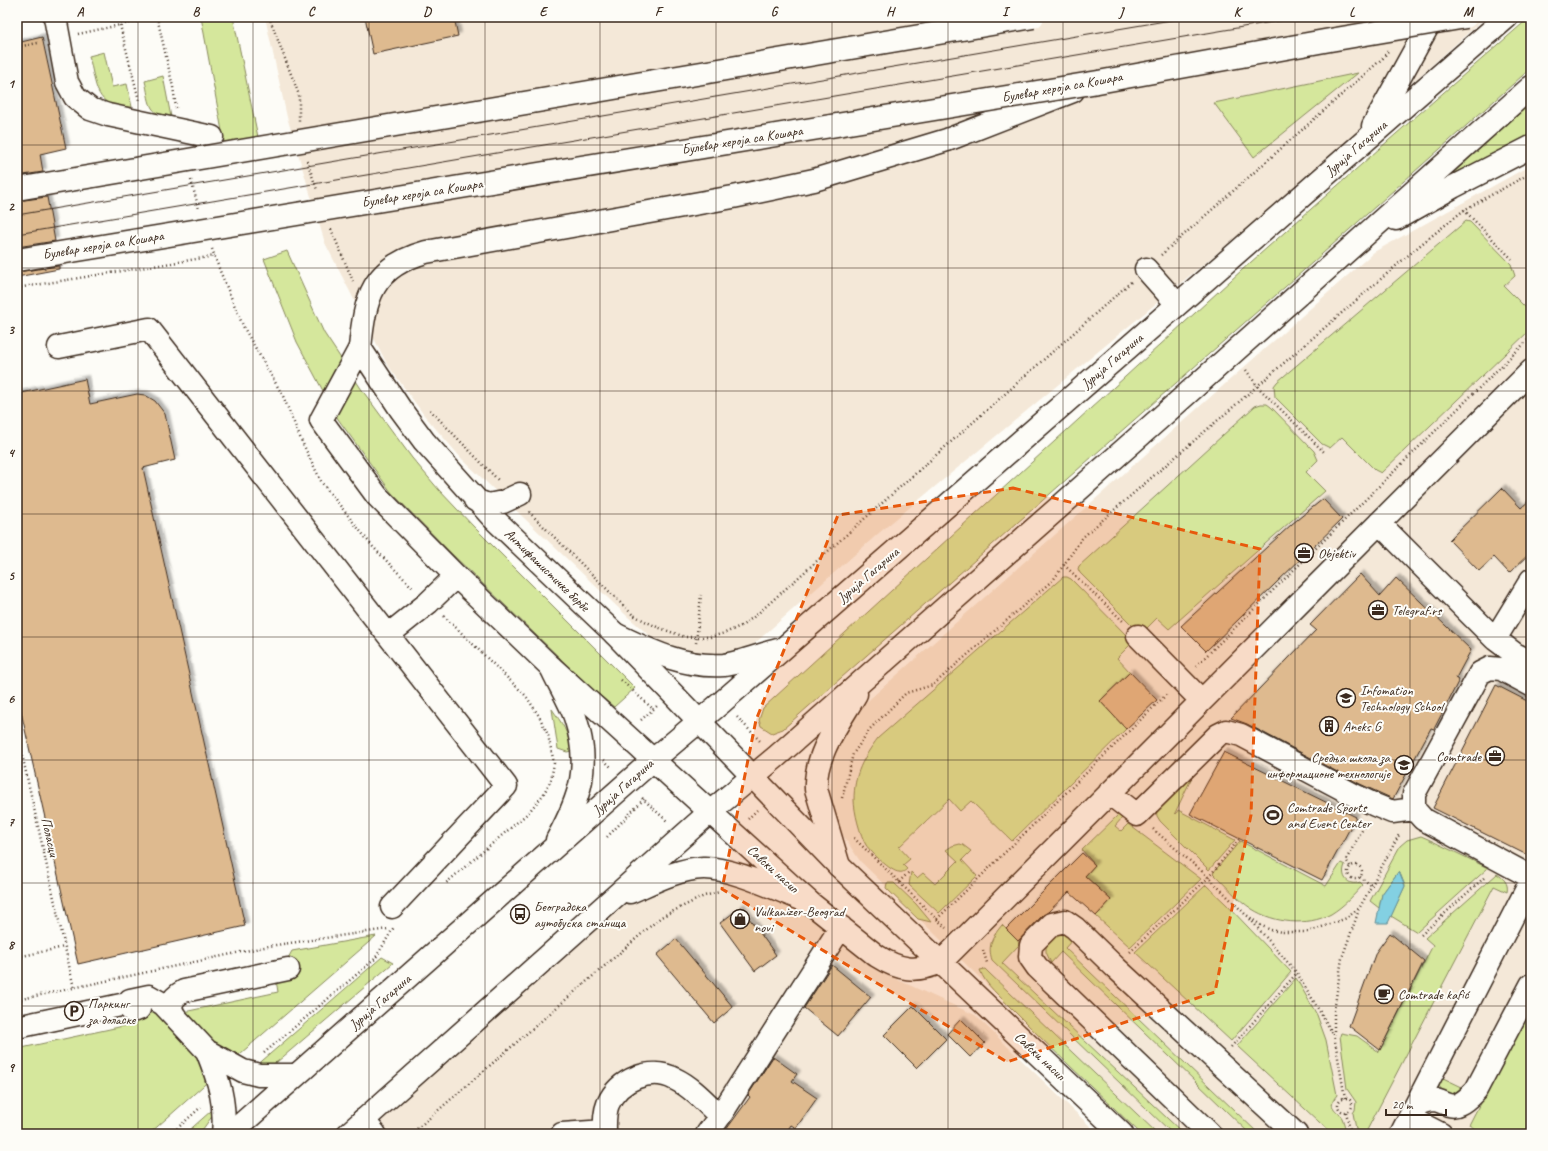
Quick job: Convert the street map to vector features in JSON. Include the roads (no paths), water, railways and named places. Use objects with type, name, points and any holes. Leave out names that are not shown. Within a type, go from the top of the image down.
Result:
[{"type":"main road","points":[[54,17],[67,82],[75,97],[90,109],[108,115],[212,137]]},
{"type":"main road","points":[[17,189],[1032,17]]},
{"type":"main road","points":[[1363,142],[1385,106],[1433,17]]},
{"type":"main road","name":"Булевар хероја са Кошара","points":[[17,260],[1098,82],[1466,17]]},
{"type":"main road","name":"Јурија Гагарина","points":[[230,1134],[551,852],[653,760],[783,649],[1507,17]]},
{"type":"main road","points":[[710,812],[550,667],[456,576],[377,496],[321,420],[360,348],[367,305],[372,290],[392,265],[409,256],[733,197],[814,180],[947,140],[1098,82]]},
{"type":"main road","points":[[362,1130],[614,898],[710,812],[776,757],[1531,87]]},
{"type":"main road","points":[[1359,240],[1453,187],[1531,147]]},
{"type":"main road","points":[[1146,269],[1178,304]]},
{"type":"main road","points":[[59,347],[149,329],[506,786],[395,919]]},
{"type":"main road","name":"Антифашистичке борбе","points":[[360,348],[401,410],[424,441],[475,500],[615,634],[753,777]]},
{"type":"main road","points":[[941,962],[1531,371]]},
{"type":"main road","points":[[475,500],[488,505],[515,498],[505,524],[511,536]]},
{"type":"main road","points":[[1379,523],[1496,639],[1515,654],[1531,662]]},
{"type":"main road","points":[[388,635],[428,603],[456,576]]},
{"type":"main road","points":[[1496,639],[1531,580]]},
{"type":"main road","points":[[615,634],[649,650],[694,665],[726,665],[783,649]]},
{"type":"main road","points":[[1138,636],[1201,700]]},
{"type":"main road","points":[[550,667],[574,715],[580,736],[583,773],[580,789],[570,816],[551,852]]},
{"type":"main road","points":[[1531,685],[1501,669],[1490,668],[1480,672],[1414,794],[1414,809],[1423,819],[1531,877]]},
{"type":"main road","points":[[839,866],[816,789],[815,780],[817,770],[825,750],[835,730],[867,676]]},
{"type":"main road","points":[[1109,793],[1137,815],[1218,734],[1226,731],[1241,735],[1354,795],[1392,812],[1414,809]]},
{"type":"main road","name":"Савски насип","points":[[753,777],[839,866],[1122,1134]]},
{"type":"main road","name":"Савски насип","points":[[710,812],[809,902],[889,964],[907,969],[917,969],[929,968],[941,962]]},
{"type":"main road","points":[[614,898],[672,875],[703,868],[722,871],[749,879],[809,902]]},
{"type":"main road","points":[[1409,1119],[1531,881]]},
{"type":"main road","points":[[1510,921],[1523,916],[1531,918]]},
{"type":"main road","points":[[1210,1134],[1037,967],[1030,957],[1031,945],[1052,924],[1064,921],[1075,928],[1115,967],[1296,1134]]},
{"type":"main road","points":[[707,1134],[841,927]]},
{"type":"main road","points":[[177,1018],[172,1014],[171,1006],[177,994],[288,969]]},
{"type":"main road","points":[[1409,1119],[1426,1101],[1436,1100],[1449,1105],[1458,1105],[1466,1100],[1476,1090],[1531,985]]},
{"type":"main road","points":[[17,1026],[121,1005],[127,1006],[132,1011],[152,1006],[155,1000],[162,1004],[177,1018],[207,1051],[243,1071],[259,1075],[296,1075]]},
{"type":"main road","points":[[207,1051],[221,1090],[224,1115],[223,1134]]},
{"type":"main road","points":[[562,1134],[605,1132],[604,1119],[608,1104],[617,1091],[629,1081],[644,1075],[660,1074],[675,1078],[688,1087],[720,1116]]},
{"type":"main road","points":[[1409,1119],[1441,1134]]},
{"type":"water","points":[[1399,871],[1405,886],[1388,923],[1376,923],[1382,894]]},
{"type":"tram line","points":[[17,215],[1189,17]]},
{"type":"tram line","points":[[17,234],[1302,17]]},
{"type":"place","name":"Objektiv","points":[[1304,553]]},
{"type":"place","name":"Telegraf.rs","points":[[1378,610]]},
{"type":"place","name":"Infomation Technology School","points":[[1346,698]]},
{"type":"place","name":"Aneks G","points":[[1329,726]]},
{"type":"place","name":"Comtrade","points":[[1495,756]]},
{"type":"place","name":"Средња школа за информационе технологије","points":[[1404,765]]},
{"type":"place","name":"Comtrade Sports and Event Center","points":[[1273,815]]},
{"type":"place","name":"Београдска аутобуска станица","points":[[520,914]]},
{"type":"place","name":"Vulkanizer-Beograd novi","points":[[740,919]]},
{"type":"place","name":"Comtrade kafić","points":[[1384,994]]},
{"type":"place","name":"Паркинг за доласке","points":[[74,1011]]}]
